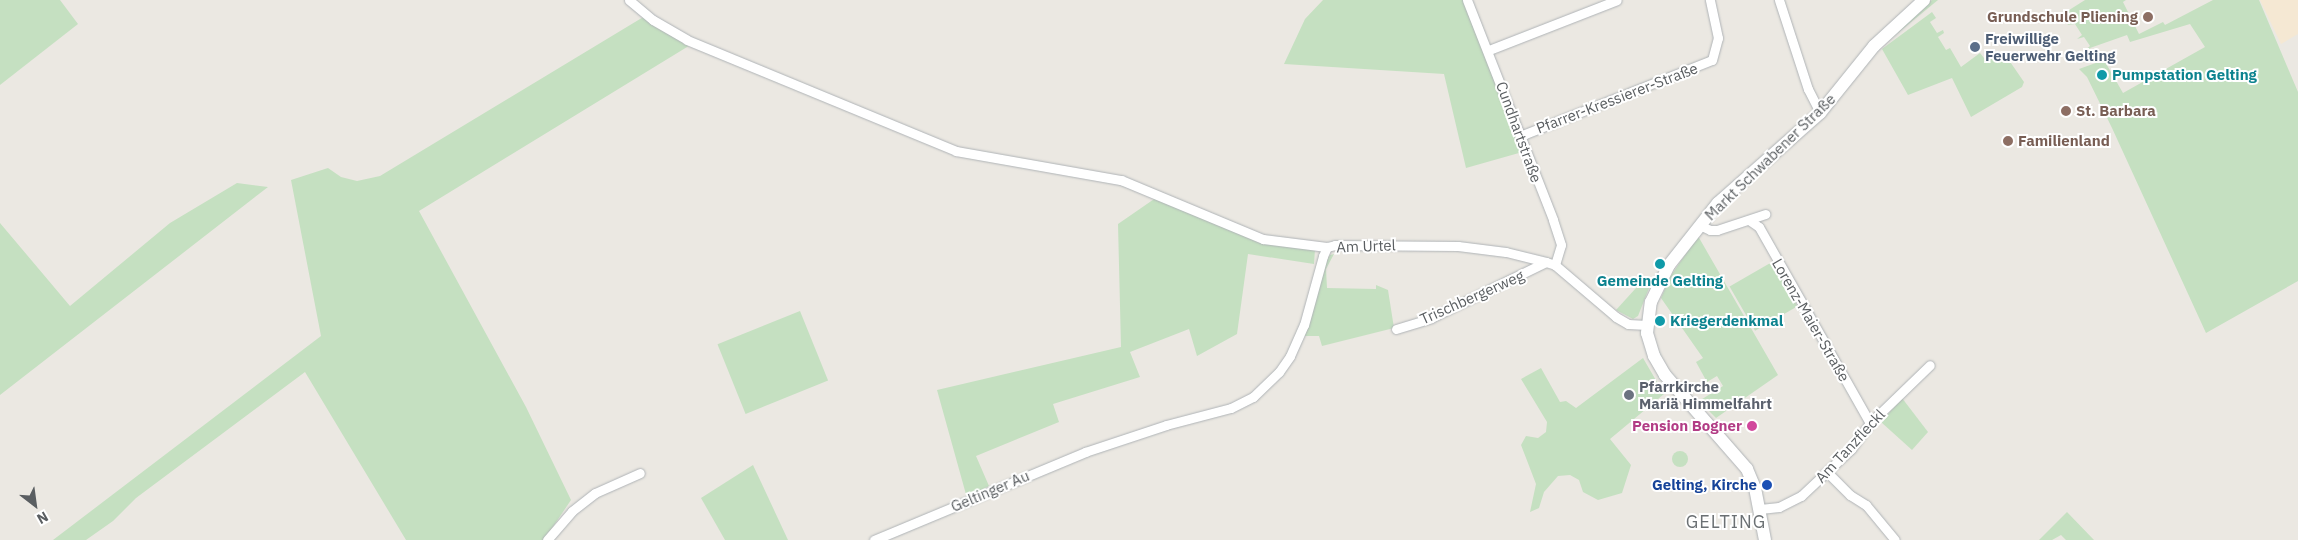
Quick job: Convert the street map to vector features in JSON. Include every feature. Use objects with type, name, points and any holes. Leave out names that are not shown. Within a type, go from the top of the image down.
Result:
[{"type":"main road","name":"Markt Schwabener Straße","points":[[1765,540],[1760,509],[1752,479],[1738,456],[1658,364],[1649,342],[1647,325],[1661,278],[1700,224],[1738,184],[1820,113],[1880,40],[1924,0]]},
{"type":"street","points":[[629,0],[653,20],[687,40],[956,151],[1121,180],[1263,239],[1327,247]]},
{"type":"street","name":"Cundhartstraße","points":[[1467,0],[1489,50],[1561,245],[1551,264]]},
{"type":"street","points":[[1489,50],[1617,0]]},
{"type":"street","name":"Pfarrer-Kressierer-Straße","points":[[1520,136],[1712,60],[1718,38],[1710,0]]},
{"type":"street","points":[[1778,0],[1808,89],[1820,113]]},
{"type":"street","points":[[1700,224],[1710,230],[1765,214]]},
{"type":"street","name":"Lorenz-Maier-Straße","points":[[1748,220],[1759,227],[1870,423]]},
{"type":"street","name":"Am Urtel","points":[[1106,444],[1231,408],[1262,390],[1279,372],[1298,339],[1327,247],[1347,244],[1458,246],[1506,252],[1551,264],[1616,317],[1628,324],[1647,325]]},
{"type":"street","name":"Trischbergerweg","points":[[1396,329],[1431,318],[1551,264]]},
{"type":"street","name":"Am Tanzfleckl","points":[[1760,509],[1789,502],[1827,472],[1851,449],[1870,423],[1930,365]]},
{"type":"street","name":"Geltinger Au","points":[[874,540],[1106,444]]},
{"type":"street","points":[[1827,472],[1850,495],[1866,505],[1895,540]]},
{"type":"street","points":[[547,540],[578,505],[595,493],[640,473]]},
{"type":"green space","points":[[0,0],[60,0],[78,24],[0,85]]},
{"type":"green space","points":[[1323,0],[1465,0],[1487,50],[1516,139],[1526,151],[1466,168],[1444,74],[1284,64],[1305,19]]},
{"type":"green space","points":[[1932,0],[1938,0],[1888,41],[1910,17]]},
{"type":"green space","points":[[2085,0],[2126,0],[2123,2],[2139,34],[2163,22],[2165,25],[2213,0],[2259,0],[2298,92],[2298,281],[2206,333],[2112,128],[2087,77],[2079,69],[2104,60],[2123,93],[2205,47],[2190,24],[2130,42],[2127,35],[2090,48],[2092,54],[2089,54],[2085,50],[2090,46],[2084,37],[2077,39],[2082,35],[2075,24],[2067,25],[2073,21],[2066,12]]},
{"type":"green space","points":[[1932,12],[1936,18],[1930,22],[1937,33],[1943,30],[1944,33],[1938,37],[1946,50],[1950,48],[1961,67],[1980,53],[1984,58],[1997,51],[2004,53],[2024,82],[2022,87],[1971,117],[1952,78],[1908,95],[1882,49]]},
{"type":"green space","points":[[645,16],[692,44],[419,211],[526,407],[571,500],[544,540],[406,540],[305,372],[136,498],[113,521],[86,540],[53,540],[321,336],[291,180],[328,168],[341,177],[357,181],[380,176]]},
{"type":"green space","points":[[237,183],[268,187],[0,395],[0,223],[70,306],[170,223]]},
{"type":"green space","points":[[1160,195],[1264,243],[1315,249],[1314,264],[1248,254],[1237,334],[1197,356],[1189,329],[1130,352],[1140,377],[1053,404],[1059,422],[976,456],[989,486],[967,498],[937,390],[1121,347],[1118,224]]},
{"type":"green space","points":[[1698,236],[1778,375],[1716,418],[1699,401],[1723,386],[1717,376],[1707,382],[1696,362],[1703,358],[1661,298],[1670,277]]},
{"type":"green space","points":[[1334,254],[1326,269],[1327,288],[1376,289],[1376,285],[1388,290],[1394,328],[1322,346],[1319,336],[1304,336],[1324,264],[1330,255]]},
{"type":"green space","points":[[1772,262],[1798,306],[1755,331],[1730,286]]},
{"type":"green space","points":[[1646,277],[1651,283],[1638,316],[1633,319],[1616,310]]},
{"type":"green space","points":[[800,311],[828,381],[746,414],[717,344]]},
{"type":"green space","points":[[1643,358],[1664,394],[1610,439],[1631,465],[1622,493],[1598,500],[1583,492],[1579,480],[1570,475],[1558,476],[1544,492],[1539,508],[1530,512],[1536,484],[1521,445],[1526,436],[1538,438],[1546,432],[1547,422],[1521,379],[1541,368],[1560,402],[1566,401],[1576,408]]},
{"type":"green space","points":[[1902,398],[1928,432],[1912,450],[1881,422]]},
{"type":"green space","points":[[1680,451],[1686,453],[1688,459],[1686,465],[1680,467],[1674,465],[1672,459],[1674,453]]},
{"type":"green space","points":[[753,465],[788,540],[725,540],[701,498]]},
{"type":"green space","points":[[2067,512],[2094,540],[2066,540],[2061,535],[2052,540],[2039,540]]},
{"type":"sand","points":[[2260,0],[2298,0],[2298,34],[2281,44]]},
{"type":"place","name":"Grundschule Pliening","points":[[2148,17]]},
{"type":"place","name":"Freiwillige Feuerwehr Gelting","points":[[1975,47]]},
{"type":"place","name":"Pumpstation Gelting","points":[[2102,75]]},
{"type":"place","name":"St. Barbara","points":[[2066,111]]},
{"type":"place","name":"Familienland","points":[[2008,141]]},
{"type":"place","name":"Gemeinde Gelting","points":[[1660,264]]},
{"type":"place","name":"Kriegerdenkmal","points":[[1660,321]]},
{"type":"place","name":"Pfarrkirche Mariä Himmelfahrt","points":[[1629,395]]},
{"type":"place","name":"Pension Bogner","points":[[1752,426]]},
{"type":"place","name":"Gelting, Kirche","points":[[1767,485]]},
{"type":"district","name":"GELTING","points":[[1726,522]]}]
